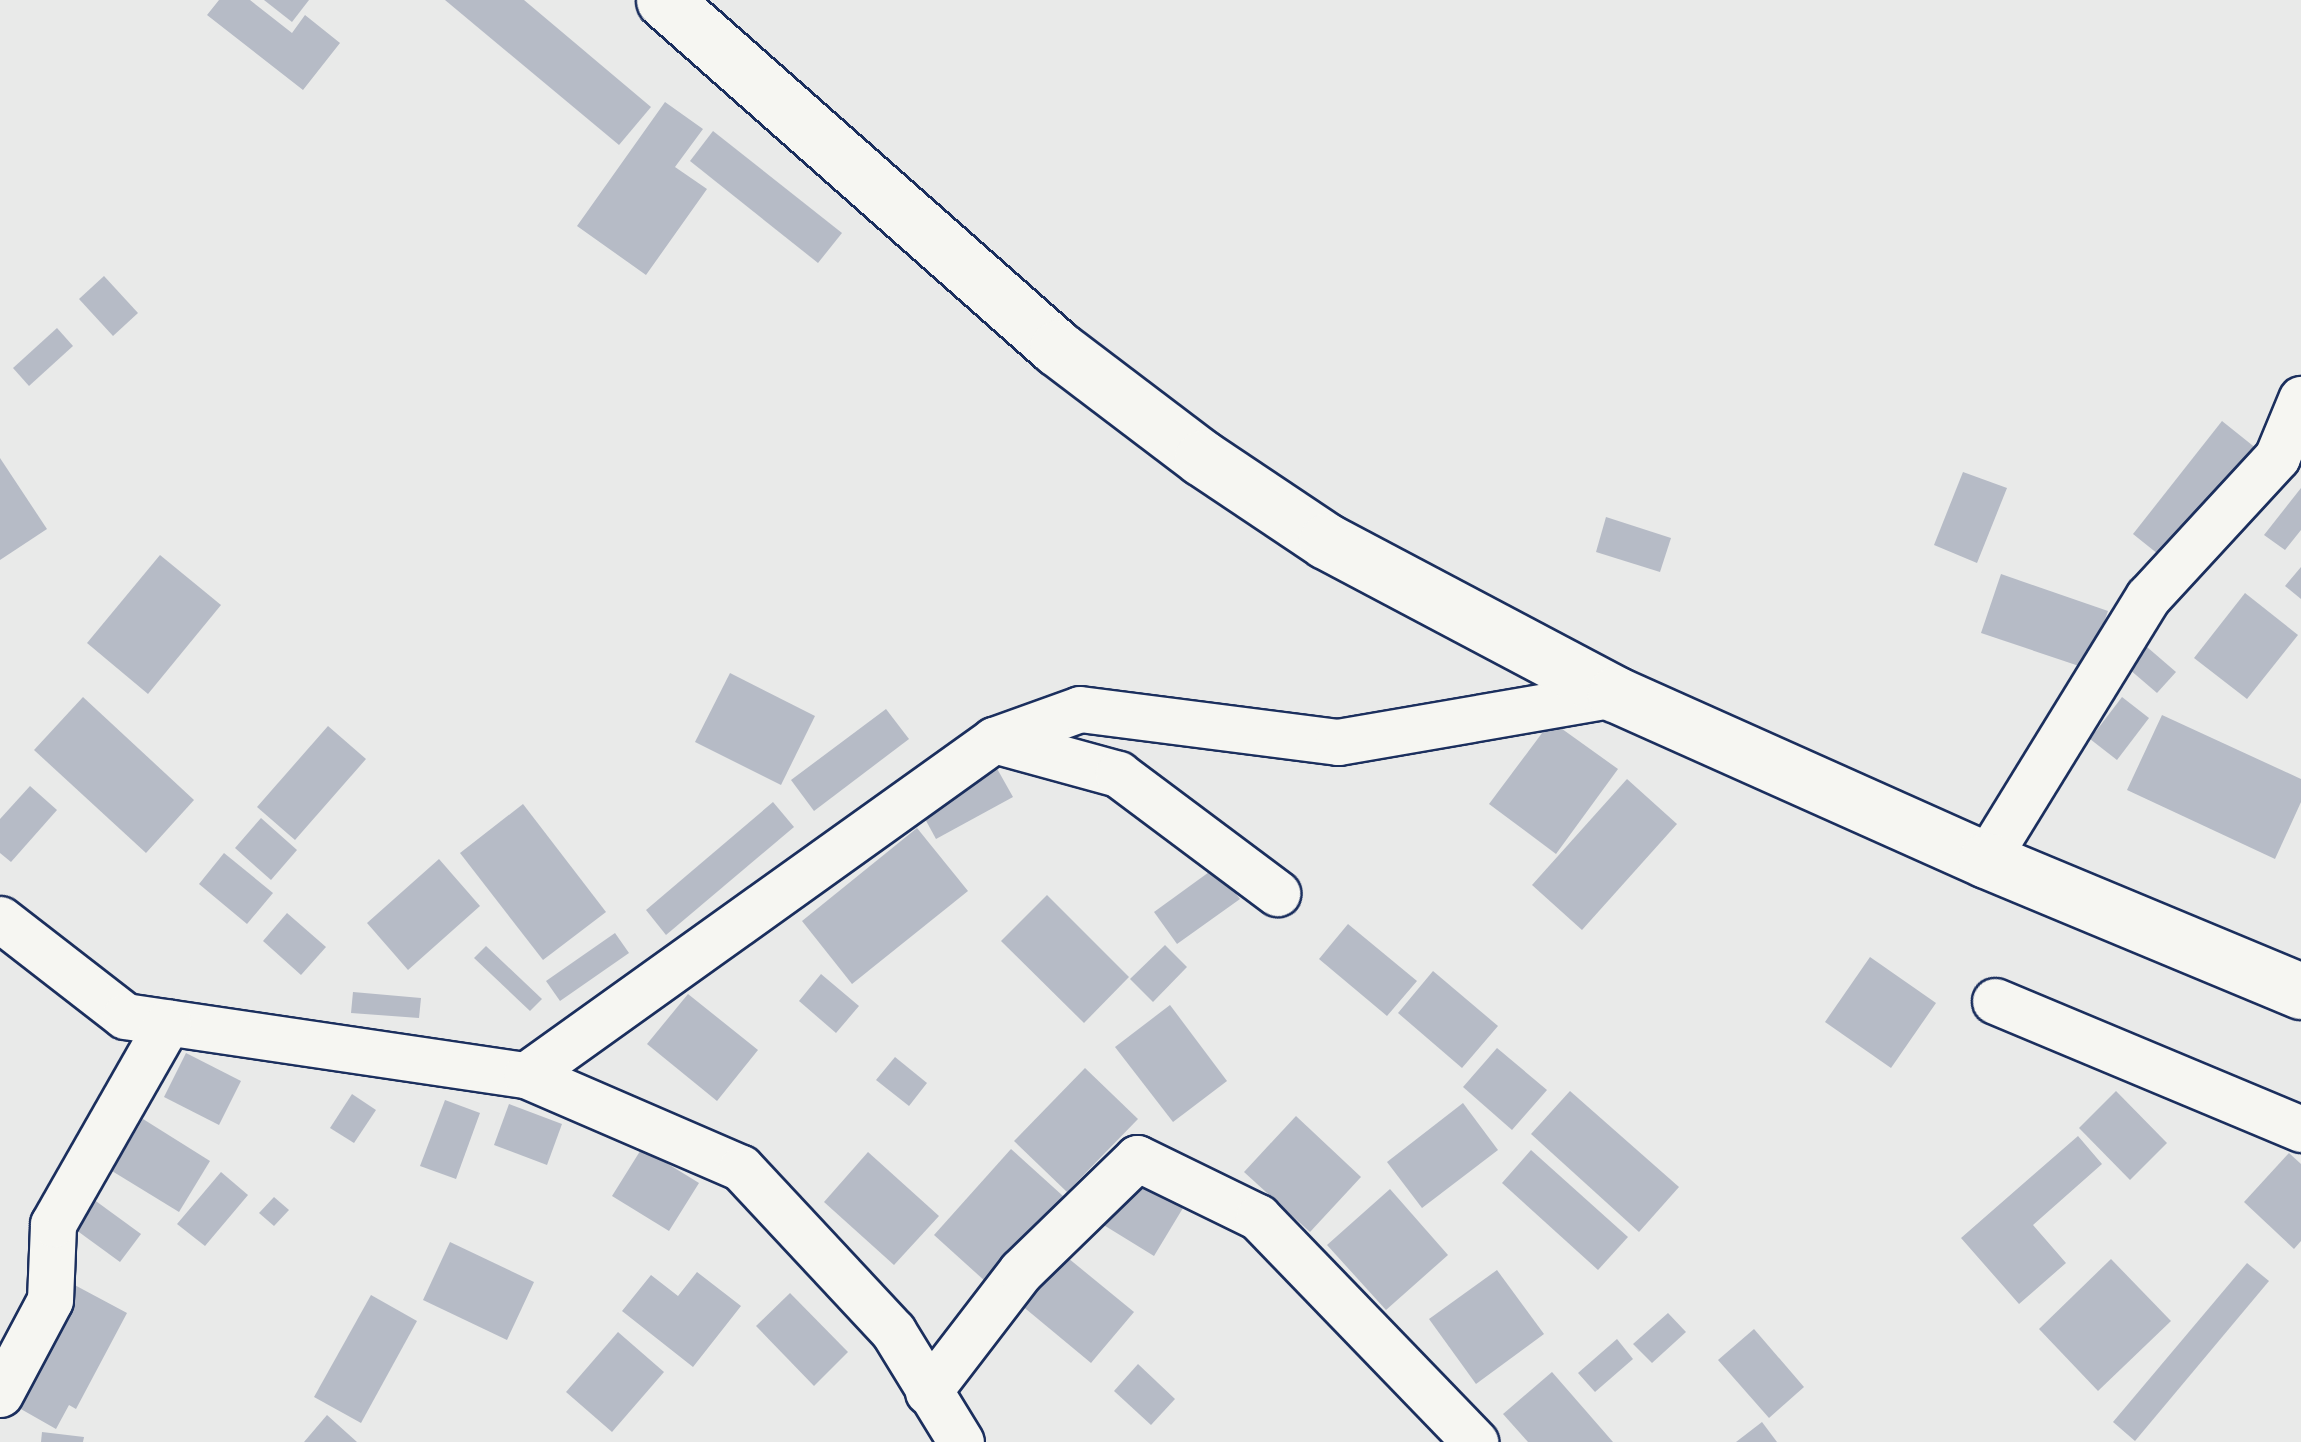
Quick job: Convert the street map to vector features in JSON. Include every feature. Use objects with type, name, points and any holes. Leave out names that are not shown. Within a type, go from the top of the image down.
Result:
[{"type":"main road","points":[[664,0],[1057,348],[1202,458],[1326,542],[1615,694],[1986,860],[2301,991]]},
{"type":"street","points":[[1986,860],[2148,598],[2278,456],[2301,399]]},
{"type":"street","points":[[526,1075],[994,740],[1080,709],[1338,742],[1615,694]]},
{"type":"street","points":[[994,740],[1118,774],[1277,893]]},
{"type":"street","points":[[0,918],[125,1016],[526,1075],[740,1168],[893,1331],[937,1424]]},
{"type":"street","points":[[1995,1002],[2301,1129]]},
{"type":"street","points":[[0,1394],[50,1300],[53,1224],[168,1022]]},
{"type":"street","points":[[937,1424],[1021,1271],[1137,1158],[1258,1217],[1475,1442]]},
{"type":"building","points":[[219,0],[250,0],[292,33],[305,15],[340,43],[303,90],[207,15]]},
{"type":"building","points":[[264,0],[309,0],[292,22]]},
{"type":"building","points":[[445,0],[524,0],[651,107],[619,145]]},
{"type":"building","points":[[665,102],[703,129],[675,167],[707,189],[646,275],[577,226]]},
{"type":"building","points":[[713,131],[842,233],[818,263],[690,161]]},
{"type":"building","points":[[104,276],[138,313],[113,336],[79,299]]},
{"type":"building","points":[[57,328],[73,346],[29,386],[13,368]]},
{"type":"building","points":[[2222,421],[2257,449],[2168,562],[2133,534]]},
{"type":"building","points":[[0,458],[47,529],[0,560]]},
{"type":"building","points":[[1963,472],[2007,488],[1977,563],[1934,545]]},
{"type":"building","points":[[2301,488],[2301,530],[2285,550],[2264,535]]},
{"type":"building","points":[[1606,517],[1671,538],[1660,572],[1596,552]]},
{"type":"building","points":[[160,555],[221,605],[148,694],[87,643]]},
{"type":"building","points":[[2301,567],[2301,599],[2285,586]]},
{"type":"building","points":[[2001,574],[2108,611],[2088,669],[1981,633]]},
{"type":"building","points":[[2245,593],[2298,635],[2247,699],[2194,658]]},
{"type":"building","points":[[2147,647],[2176,672],[2157,693],[2129,669]]},
{"type":"building","points":[[730,673],[815,716],[781,785],[695,742]]},
{"type":"building","points":[[83,697],[194,800],[146,853],[34,750]]},
{"type":"building","points":[[2122,697],[2149,718],[2117,760],[2090,739]]},
{"type":"building","points":[[886,709],[909,739],[814,811],[791,780]]},
{"type":"building","points":[[2162,715],[2301,779],[2301,802],[2275,859],[2127,790]]},
{"type":"building","points":[[1551,721],[1618,769],[1556,854],[1489,804]]},
{"type":"building","points":[[328,726],[366,759],[295,840],[257,807]]},
{"type":"building","points":[[995,765],[1013,797],[936,839],[918,806]]},
{"type":"building","points":[[1627,779],[1677,824],[1582,930],[1532,885]]},
{"type":"building","points":[[30,786],[57,810],[11,862],[0,853],[0,819]]},
{"type":"building","points":[[773,802],[794,827],[666,935],[646,910]]},
{"type":"building","points":[[523,804],[606,912],[543,960],[460,853]]},
{"type":"building","points":[[261,818],[297,850],[271,880],[235,848]]},
{"type":"building","points":[[917,828],[968,891],[852,984],[802,921]]},
{"type":"building","points":[[224,853],[273,893],[247,924],[199,884]]},
{"type":"building","points":[[439,859],[480,906],[408,970],[367,923]]},
{"type":"building","points":[[1216,867],[1240,899],[1177,944],[1154,912]]},
{"type":"building","points":[[1047,895],[1129,977],[1084,1023],[1001,941]]},
{"type":"building","points":[[287,913],[326,947],[301,975],[263,941]]},
{"type":"building","points":[[1348,924],[1417,981],[1387,1016],[1319,959]]},
{"type":"building","points":[[615,933],[629,953],[560,1001],[546,981]]},
{"type":"building","points":[[1165,945],[1187,967],[1153,1002],[1130,979]]},
{"type":"building","points":[[486,946],[542,999],[530,1011],[474,958]]},
{"type":"building","points":[[1870,957],[1936,1003],[1891,1068],[1825,1022]]},
{"type":"building","points":[[1433,971],[1498,1026],[1462,1068],[1398,1013]]},
{"type":"building","points":[[821,974],[859,1006],[836,1033],[799,1001]]},
{"type":"building","points":[[353,992],[421,998],[419,1018],[351,1013]]},
{"type":"building","points":[[688,994],[758,1050],[717,1101],[647,1044]]},
{"type":"building","points":[[1170,1005],[1227,1081],[1173,1122],[1115,1047]]},
{"type":"building","points":[[1497,1048],[1547,1090],[1512,1130],[1463,1087]]},
{"type":"building","points":[[186,1053],[241,1081],[219,1125],[164,1097]]},
{"type":"building","points":[[895,1057],[927,1083],[909,1106],[876,1080]]},
{"type":"building","points":[[1085,1068],[1138,1119],[1067,1192],[1014,1141]]},
{"type":"building","points":[[1570,1091],[1679,1187],[1639,1232],[1531,1134]]},
{"type":"building","points":[[2116,1091],[2167,1143],[2130,1180],[2079,1128]]},
{"type":"building","points":[[352,1094],[376,1110],[354,1143],[330,1128]]},
{"type":"building","points":[[445,1100],[480,1113],[456,1179],[420,1166]]},
{"type":"building","points":[[1463,1103],[1498,1150],[1422,1208],[1387,1162]]},
{"type":"building","points":[[509,1104],[562,1124],[547,1165],[494,1145]]},
{"type":"building","points":[[1296,1116],[1361,1177],[1310,1232],[1244,1172]]},
{"type":"building","points":[[143,1119],[210,1161],[179,1212],[112,1171]]},
{"type":"building","points":[[2078,1136],[2102,1164],[2033,1225],[2066,1263],[2019,1304],[1961,1238]]},
{"type":"building","points":[[642,1148],[699,1183],[669,1231],[612,1196]]},
{"type":"building","points":[[1011,1149],[1063,1196],[986,1282],[934,1235]]},
{"type":"building","points":[[1531,1150],[1628,1237],[1598,1270],[1502,1183]]},
{"type":"building","points":[[868,1152],[939,1216],[894,1265],[824,1202]]},
{"type":"building","points":[[2289,1153],[2301,1164],[2301,1241],[2294,1249],[2244,1202]]},
{"type":"building","points":[[221,1172],[248,1195],[205,1246],[177,1224]]},
{"type":"building","points":[[1130,1176],[1183,1208],[1154,1256],[1102,1224]]},
{"type":"building","points":[[1390,1189],[1448,1255],[1386,1310],[1327,1245]]},
{"type":"building","points":[[274,1197],[289,1210],[274,1226],[259,1213]]},
{"type":"building","points":[[93,1199],[141,1234],[120,1262],[72,1227]]},
{"type":"building","points":[[450,1242],[534,1282],[507,1340],[423,1300]]},
{"type":"building","points":[[1057,1249],[1134,1312],[1091,1363],[1015,1300]]},
{"type":"building","points":[[2111,1259],[2171,1321],[2098,1391],[2039,1329]]},
{"type":"building","points":[[2247,1263],[2269,1281],[2135,1441],[2113,1422]]},
{"type":"building","points":[[1497,1270],[1544,1334],[1476,1384],[1429,1319]]},
{"type":"building","points":[[697,1272],[741,1306],[693,1367],[622,1311],[651,1275],[678,1296]]},
{"type":"building","points":[[69,1282],[127,1313],[76,1409],[69,1405],[56,1429],[5,1400]]},
{"type":"building","points":[[790,1293],[848,1352],[814,1386],[756,1326]]},
{"type":"building","points":[[371,1295],[417,1321],[361,1423],[314,1397]]},
{"type":"building","points":[[1668,1313],[1686,1332],[1652,1363],[1633,1344]]},
{"type":"building","points":[[1754,1329],[1804,1387],[1769,1418],[1718,1360]]},
{"type":"building","points":[[618,1332],[664,1372],[612,1432],[566,1392]]},
{"type":"building","points":[[1617,1339],[1633,1359],[1595,1392],[1578,1373]]},
{"type":"building","points":[[1138,1364],[1175,1399],[1151,1425],[1114,1391]]},
{"type":"building","points":[[1552,1372],[1613,1442],[1528,1442],[1503,1414]]},
{"type":"building","points":[[327,1415],[357,1442],[304,1442]]},
{"type":"building","points":[[1762,1422],[1777,1442],[1736,1442]]},
{"type":"building","points":[[42,1432],[84,1437],[83,1442],[41,1442]]}]
